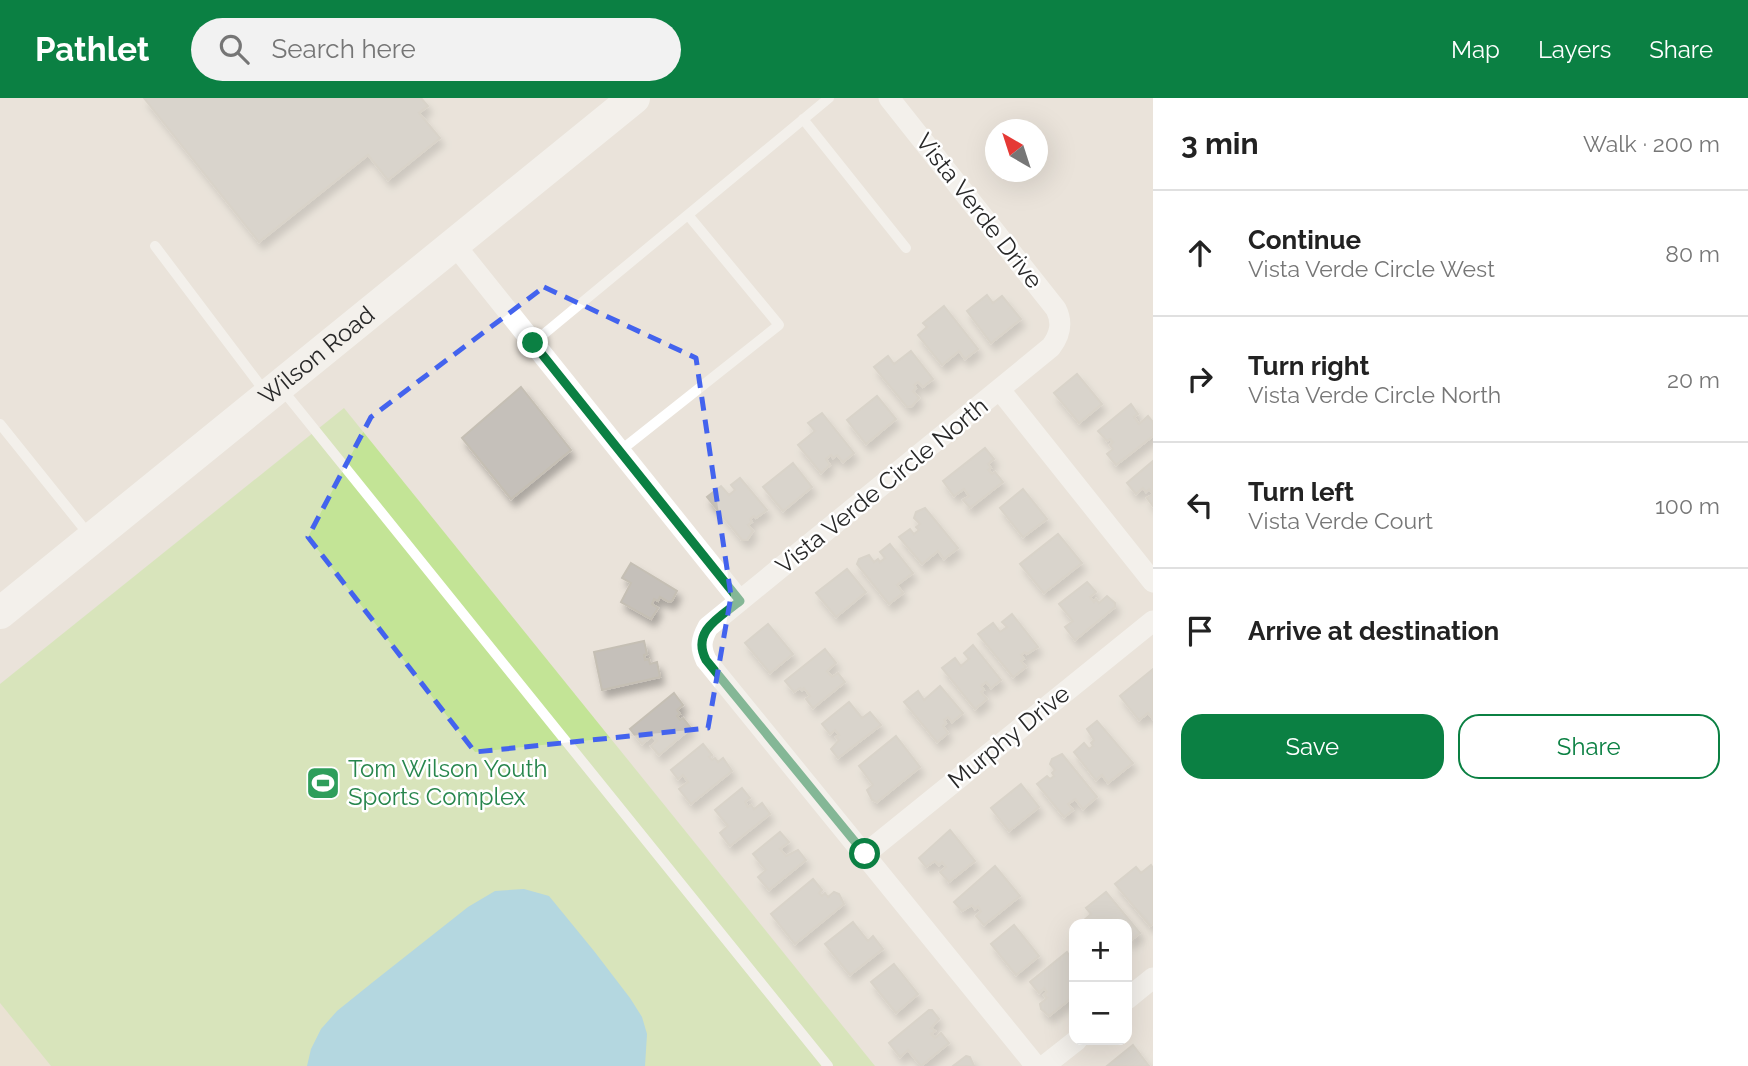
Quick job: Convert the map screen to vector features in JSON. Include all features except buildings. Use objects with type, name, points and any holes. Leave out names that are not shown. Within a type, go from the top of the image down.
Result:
[{"type":"main road","name":"Wilson Road","points":[[0,613],[634,98]]},
{"type":"street","name":"Vista Verde Drive","points":[[890,98],[1056,309],[1060,326]]},
{"type":"street","points":[[454,244],[740,601]]},
{"type":"street","name":"Vista Verde Circle North","points":[[865,854],[706,660],[701,644],[708,627],[1051,347],[1058,337],[1060,326]]},
{"type":"street","points":[[1000,390],[1153,582]]},
{"type":"street","name":"Murphy Drive","points":[[865,854],[1153,621]]},
{"type":"street","points":[[865,854],[1036,1066]]},
{"type":"street","points":[[1132,995],[1153,978]]},
{"type":"street","points":[[1044,1066],[1071,1045]]},
{"type":"lane","points":[[533,343],[830,98]]},
{"type":"lane","points":[[803,119],[906,248]]},
{"type":"lane","points":[[621,451],[779,325],[688,215]]},
{"type":"lane","points":[[155,246],[828,1066]]},
{"type":"lane","points":[[0,424],[92,538]]},
{"type":"highlighted area","points":[[544,287],[696,358],[731,596],[708,728],[475,752],[308,537],[371,417]]},
{"type":"shaded area","points":[[0,1003],[51,1066],[0,1066]]},
{"type":"green space","name":"Tom Wilson Youth Sports Complex","points":[[344,408],[875,1066],[51,1066],[0,1003],[0,684]]},
{"type":"water","points":[[524,889],[549,896],[630,998],[642,1017],[647,1034],[645,1066],[307,1066],[311,1049],[321,1029],[337,1011],[468,907],[495,891]]},
{"type":"place","name":"Tom Wilson Youth Sports Complex","points":[[323,783]]},
{"type":"route","points":[[533,343],[740,601],[708,627],[701,644],[706,660],[865,854]]}]
